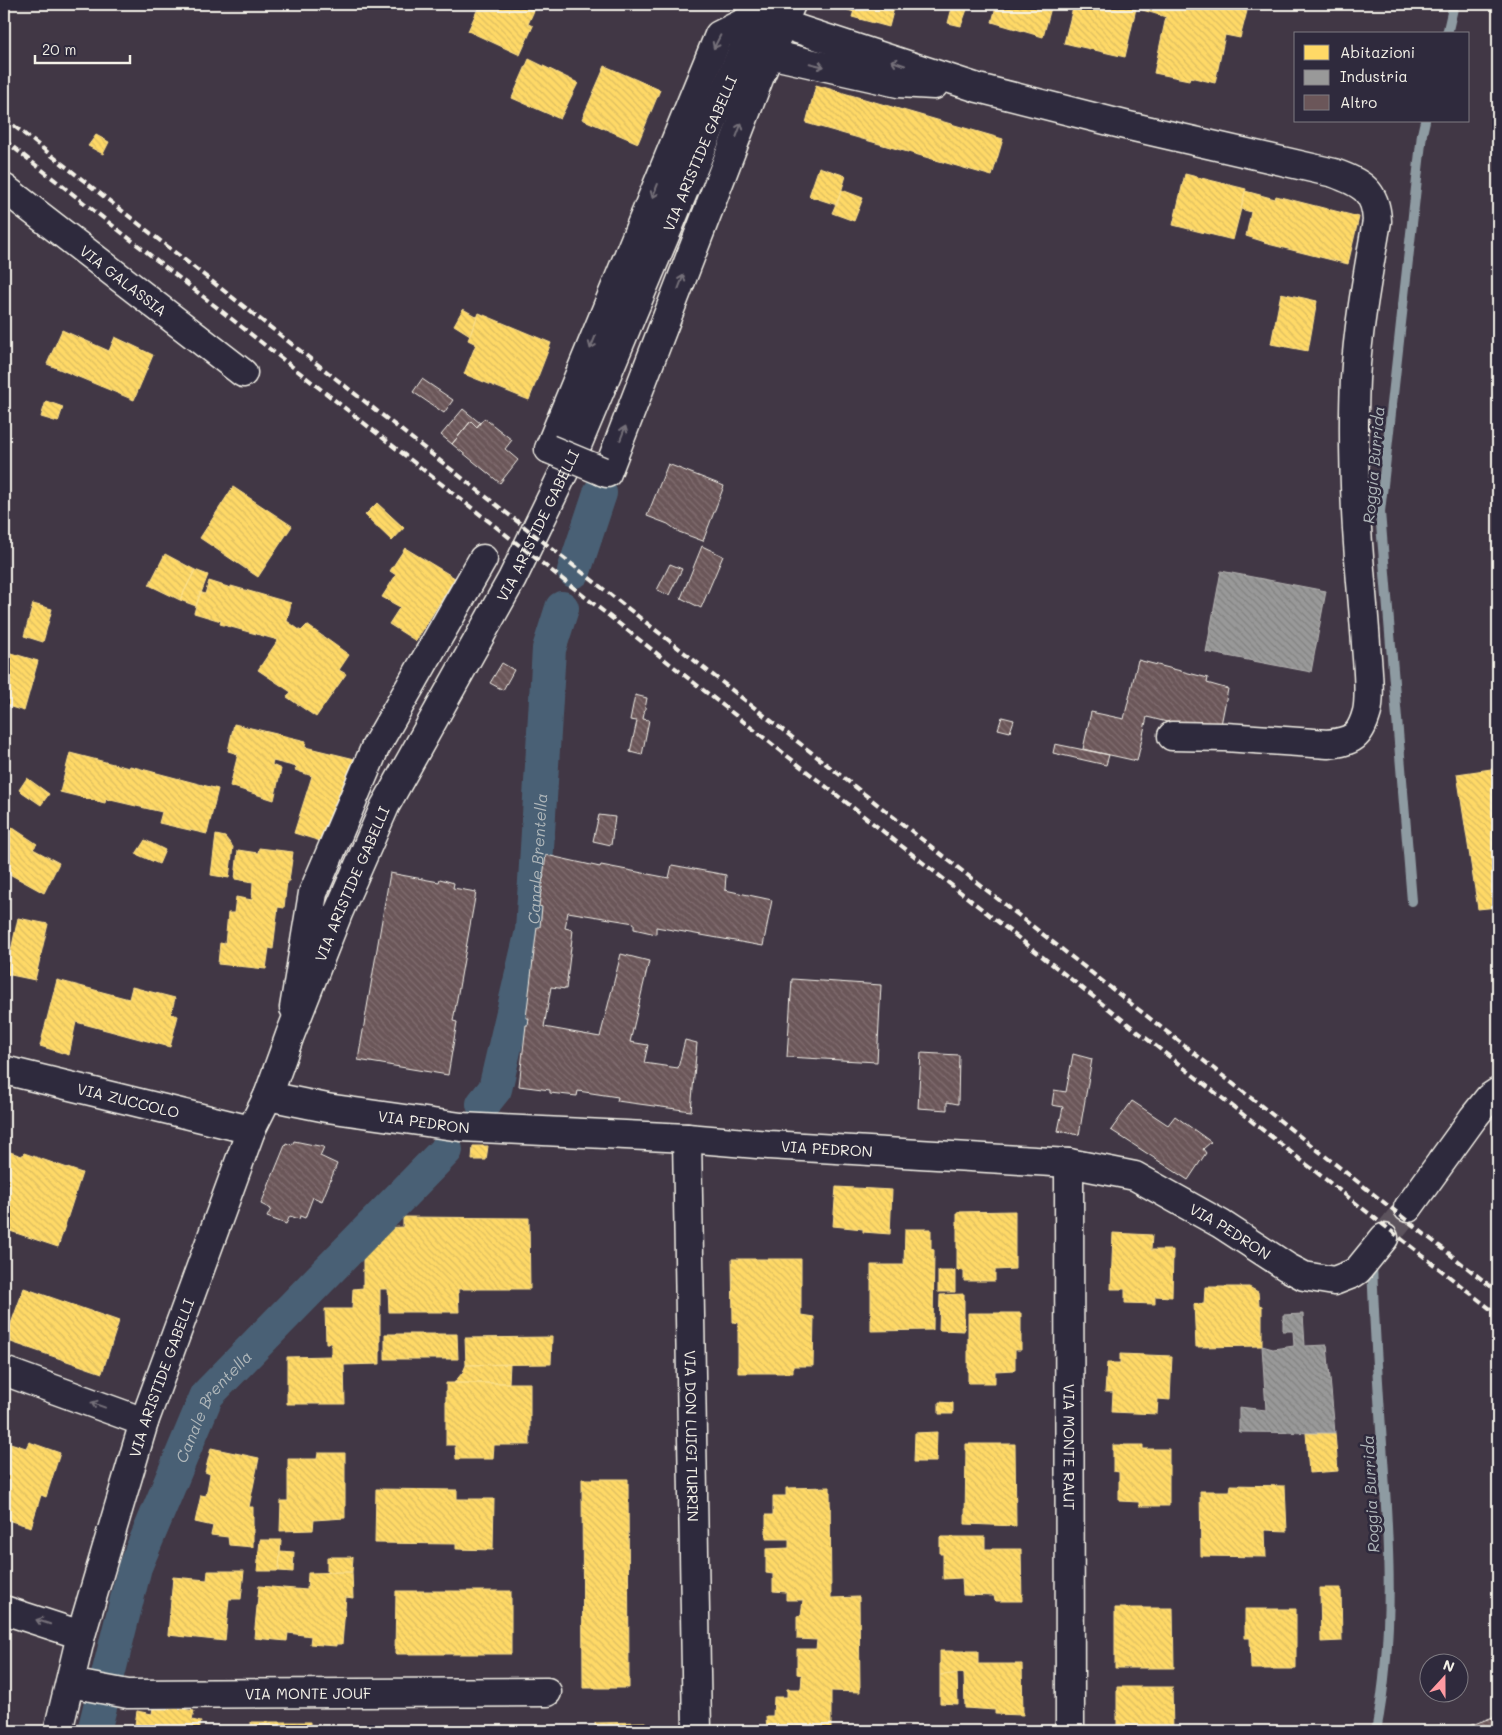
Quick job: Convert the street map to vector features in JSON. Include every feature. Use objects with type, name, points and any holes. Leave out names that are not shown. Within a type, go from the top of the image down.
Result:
[{"type":"street","name":"VIA ARISTIDE GABELLI","points":[[58,1731],[82,1635],[144,1422],[251,1130],[268,1096],[338,913],[385,806],[512,579],[578,443],[773,12]]},
{"type":"street","points":[[978,88],[898,83],[757,49],[607,473],[549,449],[719,35],[773,12],[978,88],[1129,126],[1334,173],[1354,180],[1372,197],[1376,208],[1377,221],[1362,315],[1355,378],[1354,414],[1356,512],[1368,674],[1368,709],[1355,738],[1345,742],[1328,744],[1224,737],[1172,736]]},
{"type":"street","name":"VIA GALASSIA","points":[[4,188],[243,373]]},
{"type":"street","name":"VIA ARISTIDE GABELLI","points":[[290,1035],[313,893],[375,748],[483,560]]},
{"type":"street","name":"VIA ZUCCOLO","points":[[4,1070],[251,1130]]},
{"type":"street","points":[[1408,1208],[1488,1098],[1498,1092]]},
{"type":"street","name":"VIA PEDRON","points":[[268,1096],[327,1108],[462,1127],[687,1138],[769,1145],[1069,1163],[1135,1176],[1221,1224],[1304,1276],[1334,1281],[1358,1270],[1384,1238]]},
{"type":"street","name":"VIA DON LUIGI TURRIN","points":[[687,1138],[697,1731]]},
{"type":"street","name":"VIA MONTE RAUT","points":[[1069,1163],[1070,1731]]},
{"type":"street","points":[[4,1371],[144,1422]]},
{"type":"street","points":[[4,1610],[82,1635]]},
{"type":"street","name":"VIA MONTE JOUF","points":[[70,1683],[128,1694],[547,1692]]},
{"type":"building: Abitazioni","points":[[480,4],[537,4],[528,24],[533,26],[520,55],[468,31]]},
{"type":"building: Abitazioni","points":[[843,4],[856,4],[854,12],[842,8]]},
{"type":"building: Abitazioni","points":[[856,4],[895,4],[889,27],[852,17]]},
{"type":"building: Abitazioni","points":[[953,4],[969,4],[961,26],[948,23]]},
{"type":"building: Abitazioni","points":[[985,4],[1052,4],[1043,37],[992,22],[996,7]]},
{"type":"building: Abitazioni","points":[[1074,4],[1137,4],[1125,57],[1064,43]]},
{"type":"building: Abitazioni","points":[[1137,4],[1220,4],[1247,11],[1240,38],[1225,35],[1215,83],[1190,77],[1189,80],[1154,73],[1166,17],[1136,8]]},
{"type":"building: Abitazioni","points":[[529,59],[578,83],[560,119],[512,98]]},
{"type":"building: Abitazioni","points":[[605,66],[660,90],[638,143],[582,119]]},
{"type":"building: Abitazioni","points":[[816,85],[1003,139],[992,176],[806,123]]},
{"type":"building: Abitazioni","points":[[96,135],[109,142],[103,154],[88,146]]},
{"type":"building: Abitazioni","points":[[819,167],[846,176],[837,205],[809,196]]},
{"type":"building: Abitazioni","points":[[1185,174],[1246,189],[1233,240],[1173,225]]},
{"type":"building: Abitazioni","points":[[842,190],[863,198],[854,221],[832,213]]},
{"type":"building: Abitazioni","points":[[1245,191],[1275,199],[1276,196],[1359,217],[1348,264],[1264,243],[1246,236],[1251,212],[1241,209]]},
{"type":"building: Abitazioni","points":[[1281,293],[1317,301],[1308,351],[1271,344]]},
{"type":"building: Abitazioni","points":[[463,309],[477,317],[470,335],[454,325]]},
{"type":"building: Abitazioni","points":[[479,313],[551,343],[529,400],[464,374],[476,344],[468,340]]},
{"type":"building: Abitazioni","points":[[62,330],[109,351],[115,337],[153,355],[134,400],[47,364]]},
{"type":"building: Abitazioni","points":[[46,401],[63,407],[58,422],[41,417]]},
{"type":"building: Abitazioni","points":[[233,487],[292,526],[258,577],[200,538]]},
{"type":"building: Abitazioni","points":[[377,503],[404,528],[392,541],[365,515]]},
{"type":"building: Abitazioni","points":[[405,548],[455,578],[416,641],[389,624],[400,607],[382,597],[396,575],[390,571]]},
{"type":"building: Abitazioni","points":[[165,554],[195,570],[180,600],[149,585]]},
{"type":"building: Abitazioni","points":[[195,570],[208,575],[196,606],[180,600]]},
{"type":"building: Abitazioni","points":[[209,581],[291,603],[287,621],[301,631],[307,625],[349,655],[339,670],[346,674],[316,717],[287,697],[291,692],[258,670],[278,640],[220,624],[221,621],[194,613],[200,592],[205,594]]},
{"type":"building: Abitazioni","points":[[33,604],[52,609],[43,642],[24,636]]},
{"type":"building: Abitazioni","points":[[4,651],[38,661],[24,711],[4,705]]},
{"type":"building: Abitazioni","points":[[234,724],[306,741],[305,747],[355,759],[327,843],[294,833],[312,776],[295,770],[297,767],[273,761],[272,765],[281,769],[274,800],[230,786],[238,754],[228,751]]},
{"type":"building: Abitazioni","points":[[70,753],[129,768],[130,766],[218,789],[207,834],[159,823],[162,812],[106,799],[105,803],[60,792]]},
{"type":"building: Abitazioni","points":[[1498,768],[1498,907],[1478,909],[1457,774]]},
{"type":"building: Abitazioni","points":[[27,778],[49,794],[41,805],[19,790]]},
{"type":"building: Abitazioni","points":[[4,822],[37,844],[33,849],[59,863],[44,893],[4,871]]},
{"type":"building: Abitazioni","points":[[216,835],[225,837],[233,847],[229,878],[211,875]]},
{"type":"building: Abitazioni","points":[[145,840],[165,850],[159,864],[136,854]]},
{"type":"building: Abitazioni","points":[[259,848],[293,852],[284,908],[278,907],[273,949],[269,948],[266,969],[218,964],[220,943],[225,944],[228,913],[234,913],[236,897],[252,900],[253,882],[235,879],[238,850],[258,853]]},
{"type":"building: Abitazioni","points":[[18,918],[48,924],[35,980],[6,974]]},
{"type":"building: Abitazioni","points":[[57,980],[129,999],[132,987],[175,998],[171,1014],[178,1016],[170,1047],[76,1022],[69,1055],[40,1046]]},
{"type":"building: Abitazioni","points":[[473,1146],[488,1146],[486,1160],[472,1160]]},
{"type":"building: Abitazioni","points":[[4,1150],[22,1156],[24,1153],[82,1173],[58,1247],[4,1229]]},
{"type":"building: Abitazioni","points":[[836,1187],[892,1190],[890,1234],[863,1232],[863,1229],[833,1226]]},
{"type":"building: Abitazioni","points":[[1015,1211],[1015,1269],[995,1270],[995,1281],[964,1281],[964,1271],[957,1270],[957,1212]]},
{"type":"building: Abitazioni","points":[[403,1217],[529,1218],[530,1289],[458,1289],[459,1312],[389,1312],[388,1289],[380,1289],[380,1364],[344,1365],[345,1404],[287,1404],[287,1357],[331,1356],[331,1343],[326,1343],[325,1309],[352,1309],[353,1289],[363,1288],[363,1244],[380,1244],[381,1228],[403,1227]]},
{"type":"building: Abitazioni","points":[[905,1229],[931,1229],[931,1249],[934,1250],[933,1330],[871,1331],[871,1265],[904,1265]]},
{"type":"building: Abitazioni","points":[[1113,1233],[1152,1235],[1151,1250],[1173,1250],[1172,1297],[1155,1296],[1155,1304],[1125,1303],[1125,1289],[1111,1289]]},
{"type":"building: Abitazioni","points":[[732,1259],[801,1259],[801,1315],[814,1317],[813,1366],[793,1366],[793,1373],[738,1373],[738,1323],[733,1322]]},
{"type":"building: Abitazioni","points":[[938,1271],[955,1271],[955,1292],[938,1292]]},
{"type":"building: Abitazioni","points":[[1205,1287],[1249,1287],[1258,1292],[1259,1305],[1262,1306],[1262,1346],[1196,1347],[1194,1304],[1204,1304]]},
{"type":"building: Abitazioni","points":[[24,1288],[119,1321],[102,1373],[5,1340]]},
{"type":"building: Abitazioni","points":[[964,1294],[964,1331],[939,1330],[940,1295]]},
{"type":"building: Abitazioni","points":[[968,1313],[1021,1313],[1021,1350],[1015,1350],[1015,1370],[995,1371],[995,1383],[968,1383]]},
{"type":"building: Abitazioni","points":[[385,1334],[457,1334],[458,1359],[385,1359]]},
{"type":"building: Abitazioni","points":[[552,1337],[551,1364],[466,1365],[465,1338]]},
{"type":"building: Abitazioni","points":[[1120,1354],[1172,1356],[1170,1400],[1158,1399],[1157,1414],[1112,1412],[1113,1392],[1105,1392],[1107,1363],[1120,1363]]},
{"type":"building: Abitazioni","points":[[510,1364],[509,1383],[454,1383],[466,1365]]},
{"type":"building: Abitazioni","points":[[446,1383],[530,1383],[530,1445],[494,1445],[493,1459],[456,1459],[455,1445],[446,1445]]},
{"type":"building: Abitazioni","points":[[939,1402],[953,1403],[953,1414],[939,1414]]},
{"type":"building: Abitazioni","points":[[937,1432],[936,1462],[914,1462],[915,1433]]},
{"type":"building: Abitazioni","points":[[1306,1433],[1335,1433],[1338,1471],[1309,1473]]},
{"type":"building: Abitazioni","points":[[4,1441],[26,1448],[29,1442],[60,1453],[46,1497],[41,1495],[31,1527],[4,1519]]},
{"type":"building: Abitazioni","points":[[966,1444],[1015,1444],[1016,1526],[965,1524]]},
{"type":"building: Abitazioni","points":[[1113,1445],[1143,1445],[1143,1449],[1169,1449],[1169,1506],[1139,1506],[1139,1502],[1119,1501],[1119,1472],[1113,1471]]},
{"type":"building: Abitazioni","points":[[211,1448],[259,1458],[249,1507],[253,1507],[253,1547],[229,1545],[228,1537],[211,1535],[213,1526],[195,1522],[201,1495],[206,1496],[210,1474],[205,1472]]},
{"type":"building: Abitazioni","points":[[318,1453],[345,1453],[345,1518],[314,1520],[313,1530],[280,1531],[281,1501],[288,1501],[288,1459],[317,1459]]},
{"type":"building: Abitazioni","points":[[582,1479],[628,1479],[629,1688],[583,1688]]},
{"type":"building: Abitazioni","points":[[1231,1485],[1285,1486],[1287,1531],[1265,1530],[1266,1557],[1201,1556],[1200,1491],[1230,1491]]},
{"type":"building: Abitazioni","points":[[830,1487],[831,1598],[859,1597],[860,1692],[831,1691],[831,1731],[767,1731],[766,1716],[773,1716],[774,1697],[787,1697],[787,1689],[801,1689],[802,1675],[797,1674],[797,1649],[816,1649],[817,1640],[797,1639],[797,1616],[801,1615],[803,1600],[786,1600],[786,1592],[773,1591],[773,1574],[766,1573],[766,1549],[789,1548],[789,1539],[766,1539],[766,1515],[773,1515],[773,1496],[786,1496],[786,1488]]},
{"type":"building: Abitazioni","points":[[376,1489],[457,1490],[457,1499],[494,1499],[493,1550],[456,1549],[456,1544],[375,1543]]},
{"type":"building: Abitazioni","points":[[940,1537],[985,1537],[985,1549],[1021,1549],[1022,1601],[995,1601],[994,1596],[963,1595],[962,1578],[943,1579],[943,1554],[940,1554]]},
{"type":"building: Abitazioni","points":[[260,1540],[281,1540],[279,1571],[257,1571]]},
{"type":"building: Abitazioni","points":[[280,1551],[294,1552],[293,1572],[279,1571]]},
{"type":"building: Abitazioni","points":[[327,1557],[353,1557],[352,1572],[327,1572]]},
{"type":"building: Abitazioni","points":[[208,1571],[244,1571],[241,1599],[229,1599],[225,1641],[168,1635],[173,1577],[207,1580]]},
{"type":"building: Abitazioni","points":[[352,1572],[353,1598],[346,1597],[342,1644],[336,1644],[336,1646],[310,1644],[311,1636],[288,1633],[287,1641],[254,1638],[259,1586],[307,1590],[308,1573]]},
{"type":"building: Abitazioni","points":[[1320,1588],[1341,1588],[1342,1641],[1321,1642]]},
{"type":"building: Abitazioni","points":[[396,1591],[511,1591],[511,1654],[395,1654]]},
{"type":"building: Abitazioni","points":[[1115,1608],[1173,1608],[1174,1668],[1115,1668]]},
{"type":"building: Abitazioni","points":[[1245,1609],[1296,1609],[1296,1669],[1251,1669],[1250,1638],[1245,1638]]},
{"type":"building: Abitazioni","points":[[940,1651],[978,1651],[978,1664],[1022,1664],[1023,1715],[995,1714],[995,1710],[965,1708],[964,1673],[940,1675]]},
{"type":"building: Abitazioni","points":[[957,1674],[958,1704],[940,1703],[940,1675]]},
{"type":"building: Abitazioni","points":[[1117,1687],[1172,1687],[1173,1731],[1117,1731]]},
{"type":"building: Abitazioni","points":[[153,1707],[171,1707],[194,1711],[192,1720],[201,1722],[199,1731],[134,1731],[137,1711],[152,1714]]},
{"type":"building: Abitazioni","points":[[251,1722],[310,1722],[310,1731],[251,1731]]},
{"type":"building: Abitazioni","points":[[646,1722],[646,1731],[595,1731],[595,1723]]},
{"type":"building: Industria","points":[[1221,571],[1326,591],[1311,672],[1206,652]]},
{"type":"building: Industria","points":[[1303,1314],[1305,1346],[1327,1345],[1335,1433],[1239,1432],[1239,1407],[1266,1410],[1262,1346],[1273,1349],[1294,1346],[1293,1331],[1283,1331],[1283,1315]]},
{"type":"building: Altro","points":[[422,379],[453,400],[444,413],[413,392]]},
{"type":"building: Altro","points":[[463,409],[480,423],[477,427],[471,421],[452,444],[441,435]]},
{"type":"building: Altro","points":[[484,418],[512,440],[505,449],[518,460],[500,483],[452,444],[471,421],[477,427]]},
{"type":"building: Altro","points":[[668,464],[724,486],[703,541],[679,532],[668,524],[647,516]]},
{"type":"building: Altro","points":[[702,546],[723,556],[701,608],[681,598]]},
{"type":"building: Altro","points":[[670,564],[682,569],[669,595],[657,590]]},
{"type":"building: Altro","points":[[1138,660],[1208,678],[1207,683],[1228,689],[1219,735],[1147,717],[1137,761],[1083,749],[1091,712],[1124,719]]},
{"type":"building: Altro","points":[[502,663],[514,670],[503,690],[490,683]]},
{"type":"building: Altro","points":[[635,695],[647,698],[643,719],[649,720],[642,755],[630,752],[637,721],[630,720]]},
{"type":"building: Altro","points":[[1002,717],[1014,720],[1010,732],[998,729]]},
{"type":"building: Altro","points":[[1055,744],[1109,755],[1106,765],[1053,753]]},
{"type":"building: Altro","points":[[599,815],[615,817],[611,845],[593,841]]},
{"type":"building: Altro","points":[[546,855],[600,867],[601,865],[669,878],[672,865],[726,875],[725,890],[772,900],[763,946],[656,927],[656,934],[634,929],[634,923],[568,912],[565,928],[573,930],[566,989],[551,987],[544,1027],[600,1037],[621,954],[649,961],[630,1042],[648,1045],[644,1063],[678,1068],[685,1040],[697,1043],[691,1111],[617,1101],[618,1097],[578,1091],[577,1096],[550,1093],[550,1090],[519,1086],[526,1025],[528,1025],[529,1018],[526,1018],[537,927],[540,927],[542,907],[539,906]]},
{"type":"building: Altro","points":[[390,873],[439,882],[440,879],[454,883],[453,888],[476,892],[453,1021],[457,1022],[448,1075],[358,1060]]},
{"type":"building: Altro","points":[[792,979],[881,985],[877,1062],[787,1057]]},
{"type":"building: Altro","points":[[921,1053],[959,1055],[958,1104],[947,1102],[947,1110],[918,1108]]},
{"type":"building: Altro","points":[[1073,1054],[1092,1059],[1079,1135],[1058,1131],[1063,1107],[1052,1105],[1054,1090],[1066,1092]]},
{"type":"building: Altro","points":[[1132,1101],[1168,1125],[1175,1116],[1211,1142],[1203,1149],[1206,1153],[1188,1180],[1111,1130]]},
{"type":"building: Altro","points":[[294,1141],[324,1147],[320,1156],[337,1164],[322,1201],[313,1197],[305,1218],[300,1216],[299,1219],[290,1216],[286,1224],[267,1217],[271,1209],[261,1204],[286,1143],[292,1145]]},
{"type":"building: Altro","points":[[1493,1717],[1498,1731],[1456,1731]]},
{"type":"waterway","name":"Roggia Burrida","points":[[1447,32],[1454,4]]},
{"type":"waterway","name":"Roggia Burrida","points":[[1412,901],[1380,512],[1425,122]]},
{"type":"waterway","name":"Canale Brentella","points":[[574,571],[600,493]]},
{"type":"waterway","name":"Canale Brentella","points":[[483,1104],[495,1089],[532,931],[549,649],[562,608]]},
{"type":"waterway","name":"Canale Brentella","points":[[94,1731],[135,1567],[207,1395],[446,1150]]},
{"type":"waterway","name":"Roggia Burrida","points":[[1372,1263],[1387,1516],[1389,1588],[1386,1660],[1376,1731]]},
{"type":"tunnel","points":[[1384,1238],[1408,1208]]},
{"type":"railway","points":[[4,118],[1498,1292]]},
{"type":"railway","points":[[4,140],[1498,1315]]}]
